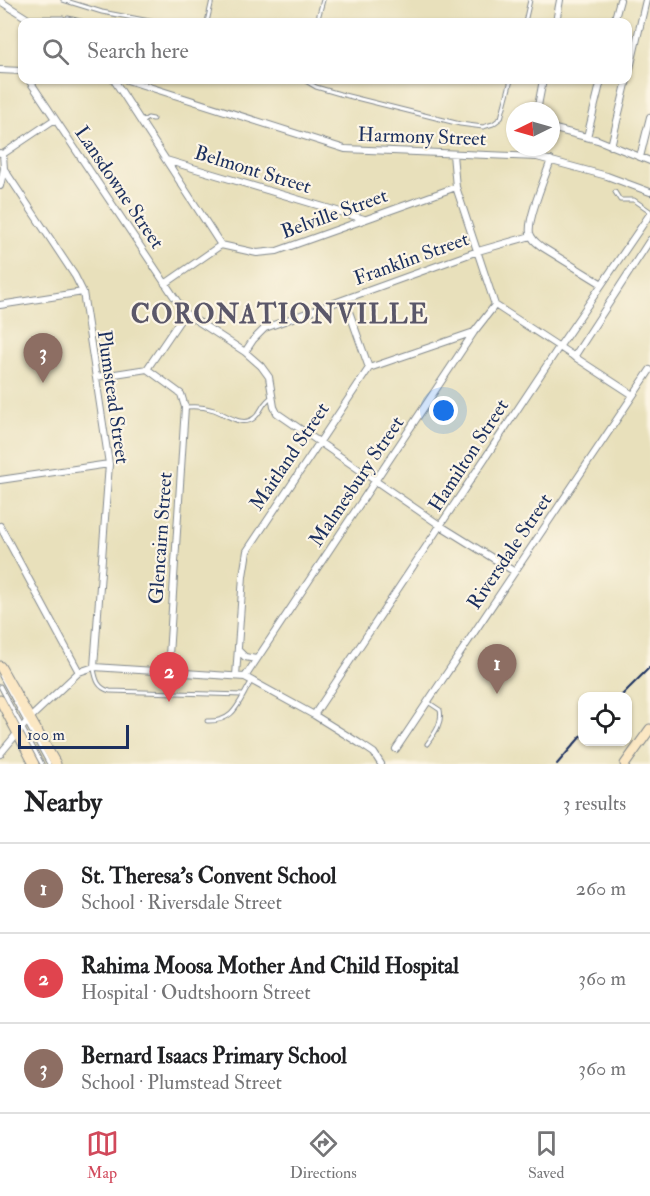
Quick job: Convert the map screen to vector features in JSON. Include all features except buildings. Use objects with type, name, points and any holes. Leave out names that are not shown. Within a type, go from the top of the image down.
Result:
[{"type":"main road","points":[[0,666],[24,725],[34,764]]},
{"type":"main road","points":[[0,700],[56,764]]},
{"type":"main road","points":[[625,764],[650,729]]},
{"type":"street","points":[[557,18],[560,0]]},
{"type":"street","points":[[615,18],[620,0]]},
{"type":"street","points":[[632,57],[646,0]]},
{"type":"street","points":[[0,1],[26,18]]},
{"type":"street","points":[[0,70],[18,71]]},
{"type":"street","name":"Lansdowne Street","points":[[32,84],[184,313]]},
{"type":"street","points":[[117,84],[221,245],[165,284]]},
{"type":"street","name":"Harmony Street","points":[[140,84],[345,149],[537,157],[607,176],[650,192]]},
{"type":"street","points":[[539,102],[542,84]]},
{"type":"street","points":[[587,137],[600,84]]},
{"type":"street","points":[[611,146],[626,84]]},
{"type":"street","points":[[640,157],[650,117]]},
{"type":"street","points":[[1,153],[55,119]]},
{"type":"street","points":[[560,129],[650,161]]},
{"type":"street","name":"Plumstead Street","points":[[1,153],[4,169],[75,276],[83,292],[109,464],[94,667]]},
{"type":"street","points":[[453,154],[456,187],[495,305],[633,395]]},
{"type":"street","name":"Belmont Street","points":[[166,160],[365,219]]},
{"type":"street","points":[[551,160],[531,220],[531,236],[542,247],[602,284]]},
{"type":"street","points":[[0,186],[4,169]]},
{"type":"street","name":"Belville Street","points":[[221,245],[267,253],[456,187]]},
{"type":"street","name":"Hamilton Street","points":[[314,715],[650,213]]},
{"type":"street","name":"Franklin Street","points":[[245,352],[265,328],[478,251],[531,236]]},
{"type":"street","points":[[574,357],[650,240]]},
{"type":"street","points":[[0,305],[83,292]]},
{"type":"street","points":[[345,300],[369,368],[474,332]]},
{"type":"street","name":"Malmesbury Street","points":[[249,678],[256,659],[474,332],[495,305]]},
{"type":"street","points":[[147,369],[184,313],[245,352],[261,366],[268,377],[277,413],[441,526],[515,572]]},
{"type":"street","name":"Maitland Street","points":[[236,676],[247,551],[369,368]]},
{"type":"street","points":[[96,377],[147,369],[181,394],[185,407]]},
{"type":"street","name":"Riversdale Street","points":[[396,749],[650,370]]},
{"type":"street","name":"Glencairn Street","points":[[168,671],[185,407]]},
{"type":"street","points":[[0,480],[109,464]]},
{"type":"street","points":[[0,526],[79,672]]},
{"type":"street","points":[[238,651],[245,657],[256,659]]},
{"type":"street","points":[[0,754],[24,725],[79,672],[94,667],[249,678],[374,753],[381,764]]},
{"type":"lane","points":[[63,0],[102,12],[134,18]]},
{"type":"lane","points":[[208,18],[212,0]]},
{"type":"lane","points":[[317,18],[322,0]]},
{"type":"lane","points":[[526,18],[530,0]]},
{"type":"lane","points":[[23,16],[36,18]]},
{"type":"lane","points":[[63,18],[75,18]]},
{"type":"lane","points":[[311,84],[340,94],[460,124],[483,127],[501,118],[511,84]]},
{"type":"lane","points":[[141,122],[148,118],[153,119]]},
{"type":"lane","points":[[615,192],[620,200],[634,200],[650,213]]},
{"type":"lane","points":[[185,407],[216,410],[236,420],[246,422],[254,418],[265,400],[272,397]]},
{"type":"lane","points":[[94,667],[100,687],[110,691],[243,695]]},
{"type":"lane","points":[[0,675],[42,764]]},
{"type":"lane","points":[[207,721],[226,719],[230,715],[243,695],[249,678]]},
{"type":"lane","points":[[0,686],[49,764]]},
{"type":"lane","points":[[427,744],[441,717],[440,710],[428,702]]},
{"type":"railway","points":[[625,692],[650,667]]},
{"type":"railway","points":[[557,764],[578,740]]},
{"type":"place","name":"Bernard Isaacs Primary School","points":[[43,383]]},
{"type":"place","name":"St. Theresa's Convent School","points":[[497,694]]},
{"type":"place","name":"Rahima Moosa Mother And Child Hospital","points":[[169,702]]},
{"type":"district","name":"CORONATIONVILLE","points":[[280,314]]}]
